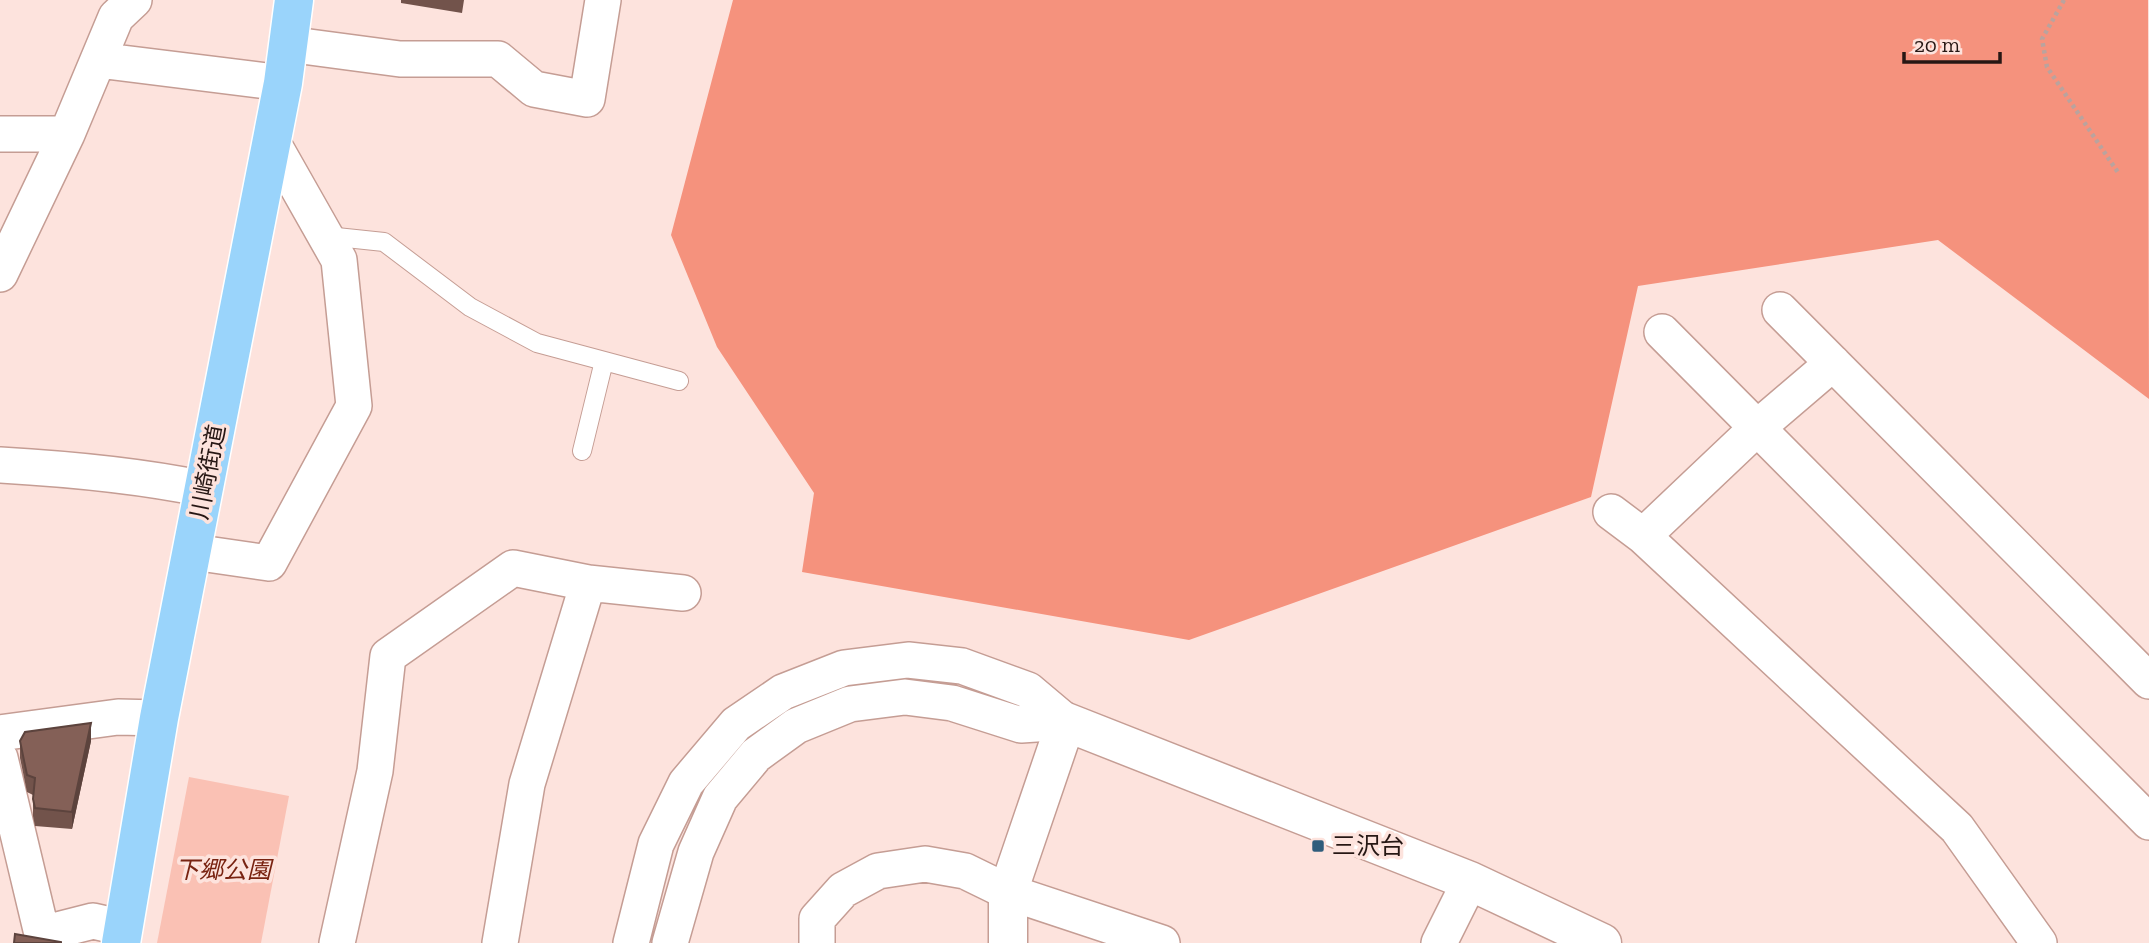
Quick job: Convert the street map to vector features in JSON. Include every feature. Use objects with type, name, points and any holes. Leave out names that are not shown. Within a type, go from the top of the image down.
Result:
[{"type":"main road","name":"川崎街道","points":[[123,936],[159,718],[283,83],[294,0]]},
{"type":"street","points":[[0,274],[67,134],[116,17],[134,0]]},
{"type":"street","points":[[287,44],[400,59],[498,60],[534,89],[587,99],[603,0]]},
{"type":"street","points":[[98,60],[283,83]]},
{"type":"street","points":[[0,134],[67,134]]},
{"type":"street","points":[[193,552],[269,563],[354,406],[339,260],[271,140]]},
{"type":"street","points":[[1780,310],[2149,681]]},
{"type":"street","points":[[1662,332],[2149,822]]},
{"type":"street","points":[[1643,536],[1758,427],[1833,363]]},
{"type":"street","points":[[0,465],[79,470],[163,480],[204,489]]},
{"type":"street","points":[[1611,512],[1643,536],[1957,828],[2039,943]]},
{"type":"street","points":[[337,943],[375,771],[388,656],[513,568],[588,583],[683,593]]},
{"type":"street","points":[[500,943],[527,785],[588,583]]},
{"type":"street","points":[[631,943],[656,844],[686,782],[736,724],[783,692],[844,668],[908,660],[962,666],[1028,690],[1066,722],[1471,881],[1602,943]]},
{"type":"street","points":[[670,943],[696,852],[720,798],[756,755],[796,726],[850,704],[905,697],[952,703],[1021,725],[1066,722]]},
{"type":"street","points":[[0,733],[118,717],[159,718]]},
{"type":"street","points":[[1008,943],[1008,892],[1066,722]]},
{"type":"street","points":[[0,758],[42,934],[93,921],[123,936]]},
{"type":"street","points":[[817,943],[817,919],[843,890],[878,872],[925,864],[965,872],[1008,892],[1162,943]]},
{"type":"street","points":[[1438,943],[1471,881]]},
{"type":"lane","points":[[327,236],[384,242],[470,307],[537,343],[679,381]]},
{"type":"lane","points":[[582,451],[604,361]]},
{"type":"path","points":[[2064,0],[2042,39],[2047,67],[2119,174]]},
{"type":"green space","name":"下郷公園","points":[[189,777],[289,796],[261,943],[157,943]]},
{"type":"shaded area","points":[[733,0],[2148,0],[2149,399],[1938,240],[1638,286],[1591,497],[1189,640],[802,572],[814,493],[717,347],[671,235]]},
{"type":"building","points":[[91,723],[72,812],[35,808],[35,778],[27,775],[20,741],[25,732]]},
{"type":"building","points":[[15,934],[61,942],[61,943],[14,943]]},
{"type":"place","name":"三沢台","points":[[1318,846]]}]
